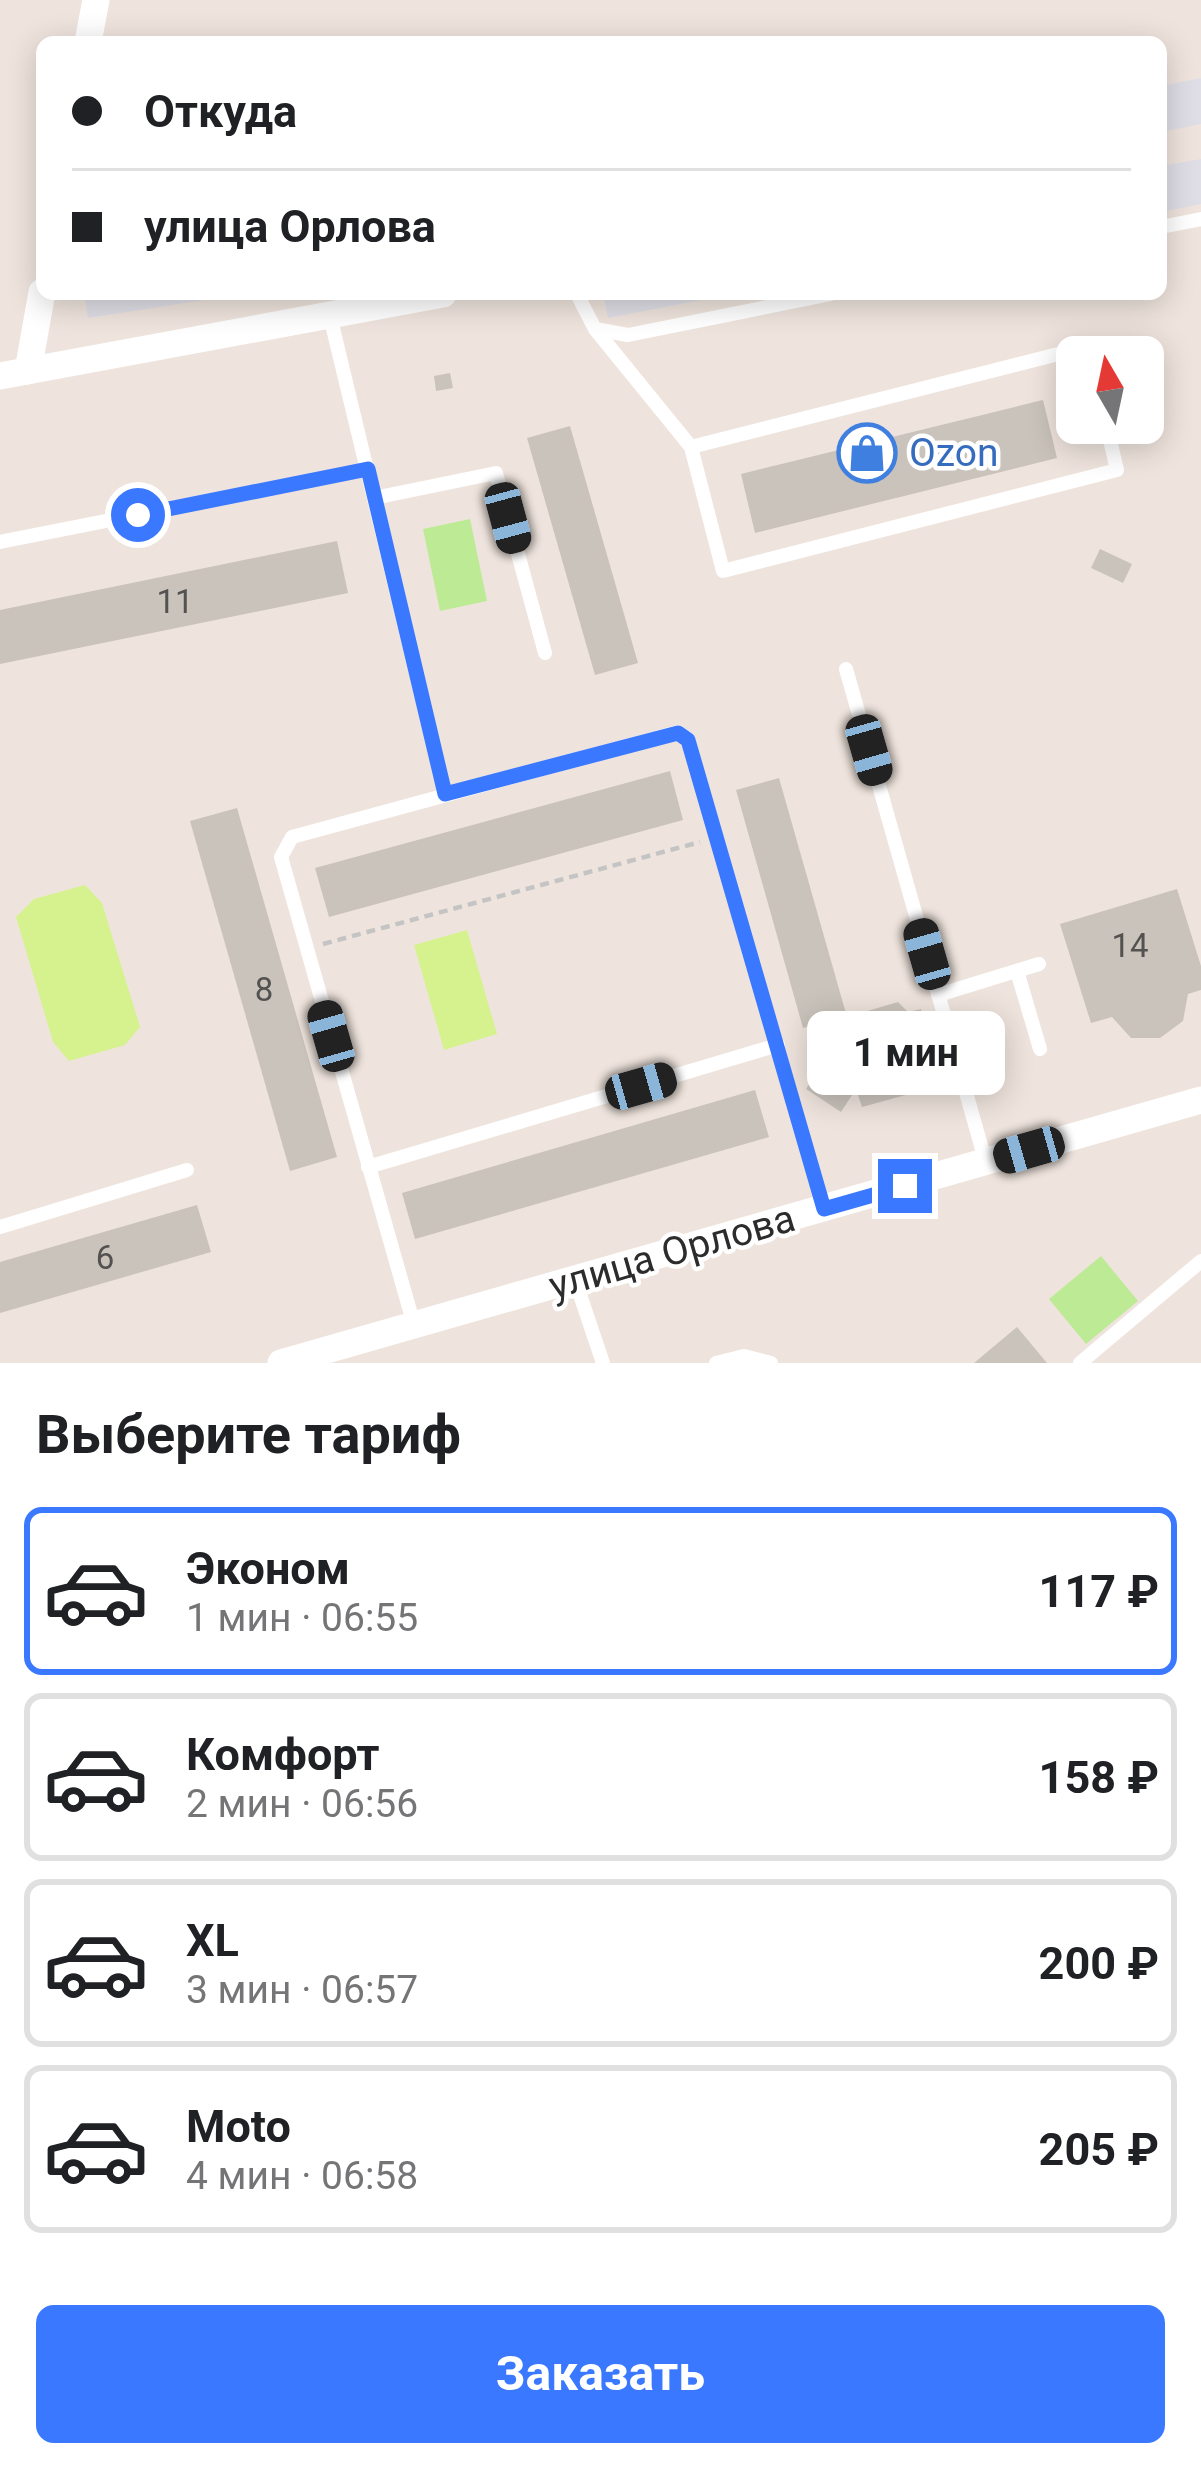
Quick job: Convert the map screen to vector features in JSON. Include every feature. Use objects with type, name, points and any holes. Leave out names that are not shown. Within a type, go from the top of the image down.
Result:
[{"type":"street","points":[[89,36],[96,0]]},
{"type":"street","points":[[39,300],[14,373],[412,300]]},
{"type":"street","name":"улица Орлова","points":[[281,1363],[333,1356],[413,1325],[1201,1100]]},
{"type":"lane","points":[[1167,226],[1201,219]]},
{"type":"lane","points":[[581,300],[595,328],[691,447],[723,571],[1118,470],[1111,444]]},
{"type":"lane","points":[[595,328],[628,335],[801,300]]},
{"type":"lane","points":[[330,316],[445,794]]},
{"type":"lane","points":[[691,447],[1056,355]]},
{"type":"lane","points":[[0,542],[368,469]]},
{"type":"lane","points":[[374,498],[496,473],[544,653]]},
{"type":"lane","points":[[846,669],[986,1163]]},
{"type":"lane","points":[[413,1325],[281,857],[292,837],[678,733],[688,740],[824,1209]]},
{"type":"lane","points":[[938,994],[1039,964]]},
{"type":"lane","points":[[1016,971],[1040,1049]]},
{"type":"lane","points":[[368,1167],[778,1046]]},
{"type":"lane","points":[[0,1228],[187,1170]]},
{"type":"lane","points":[[1080,1363],[1201,1261]]},
{"type":"lane","points":[[574,1280],[603,1363]]},
{"type":"lane","points":[[716,1363],[744,1356],[772,1363]]},
{"type":"path","points":[[306,949],[717,838]]},
{"type":"shaded area","points":[[1201,78],[1201,124],[1167,131],[1167,85]]},
{"type":"shaded area","points":[[1201,159],[1201,204],[1167,211],[1167,165]]},
{"type":"shaded area","points":[[85,300],[204,300],[88,318]]},
{"type":"shaded area","points":[[604,300],[702,300],[608,318]]},
{"type":"green space","points":[[470,519],[487,601],[440,611],[423,529]]},
{"type":"green space","points":[[85,885],[102,903],[140,1027],[125,1045],[69,1061],[53,1042],[16,917],[34,899]]},
{"type":"green space","points":[[467,930],[497,1034],[444,1050],[414,945]]},
{"type":"green space","points":[[1101,1256],[1138,1301],[1086,1344],[1049,1299]]},
{"type":"building","points":[[450,373],[453,388],[436,391],[434,376]]},
{"type":"building","points":[[1043,400],[1057,458],[755,533],[741,474]]},
{"type":"building","points":[[570,426],[638,663],[595,675],[527,438]]},
{"type":"building","points":[[337,541],[348,593],[0,664],[0,610]]},
{"type":"building","points":[[1100,549],[1132,564],[1123,583],[1091,568]]},
{"type":"building","points":[[670,771],[683,820],[329,917],[315,868]]},
{"type":"building","points":[[779,778],[847,1017],[898,1002],[908,1012],[921,1009],[939,1070],[924,1090],[862,1107],[856,1089],[841,1112],[806,1089],[839,1037],[834,1019],[803,1028],[736,790]]},
{"type":"building","points":[[237,808],[337,1157],[290,1171],[190,821]]},
{"type":"building","points":[[1177,889],[1201,966],[1201,990],[1188,994],[1183,1021],[1160,1038],[1131,1038],[1112,1017],[1091,1023],[1060,924]]},
{"type":"building","points":[[755,1090],[769,1137],[415,1239],[402,1193]]},
{"type":"building","points":[[197,1205],[211,1252],[0,1313],[0,1262]]},
{"type":"building","points":[[1017,1327],[1047,1363],[974,1363]]},
{"type":"place","name":"Ozon","points":[[867,453]]},
{"type":"route","points":[[138,515],[368,469],[445,794],[678,733],[688,740],[824,1209],[905,1186]]}]
